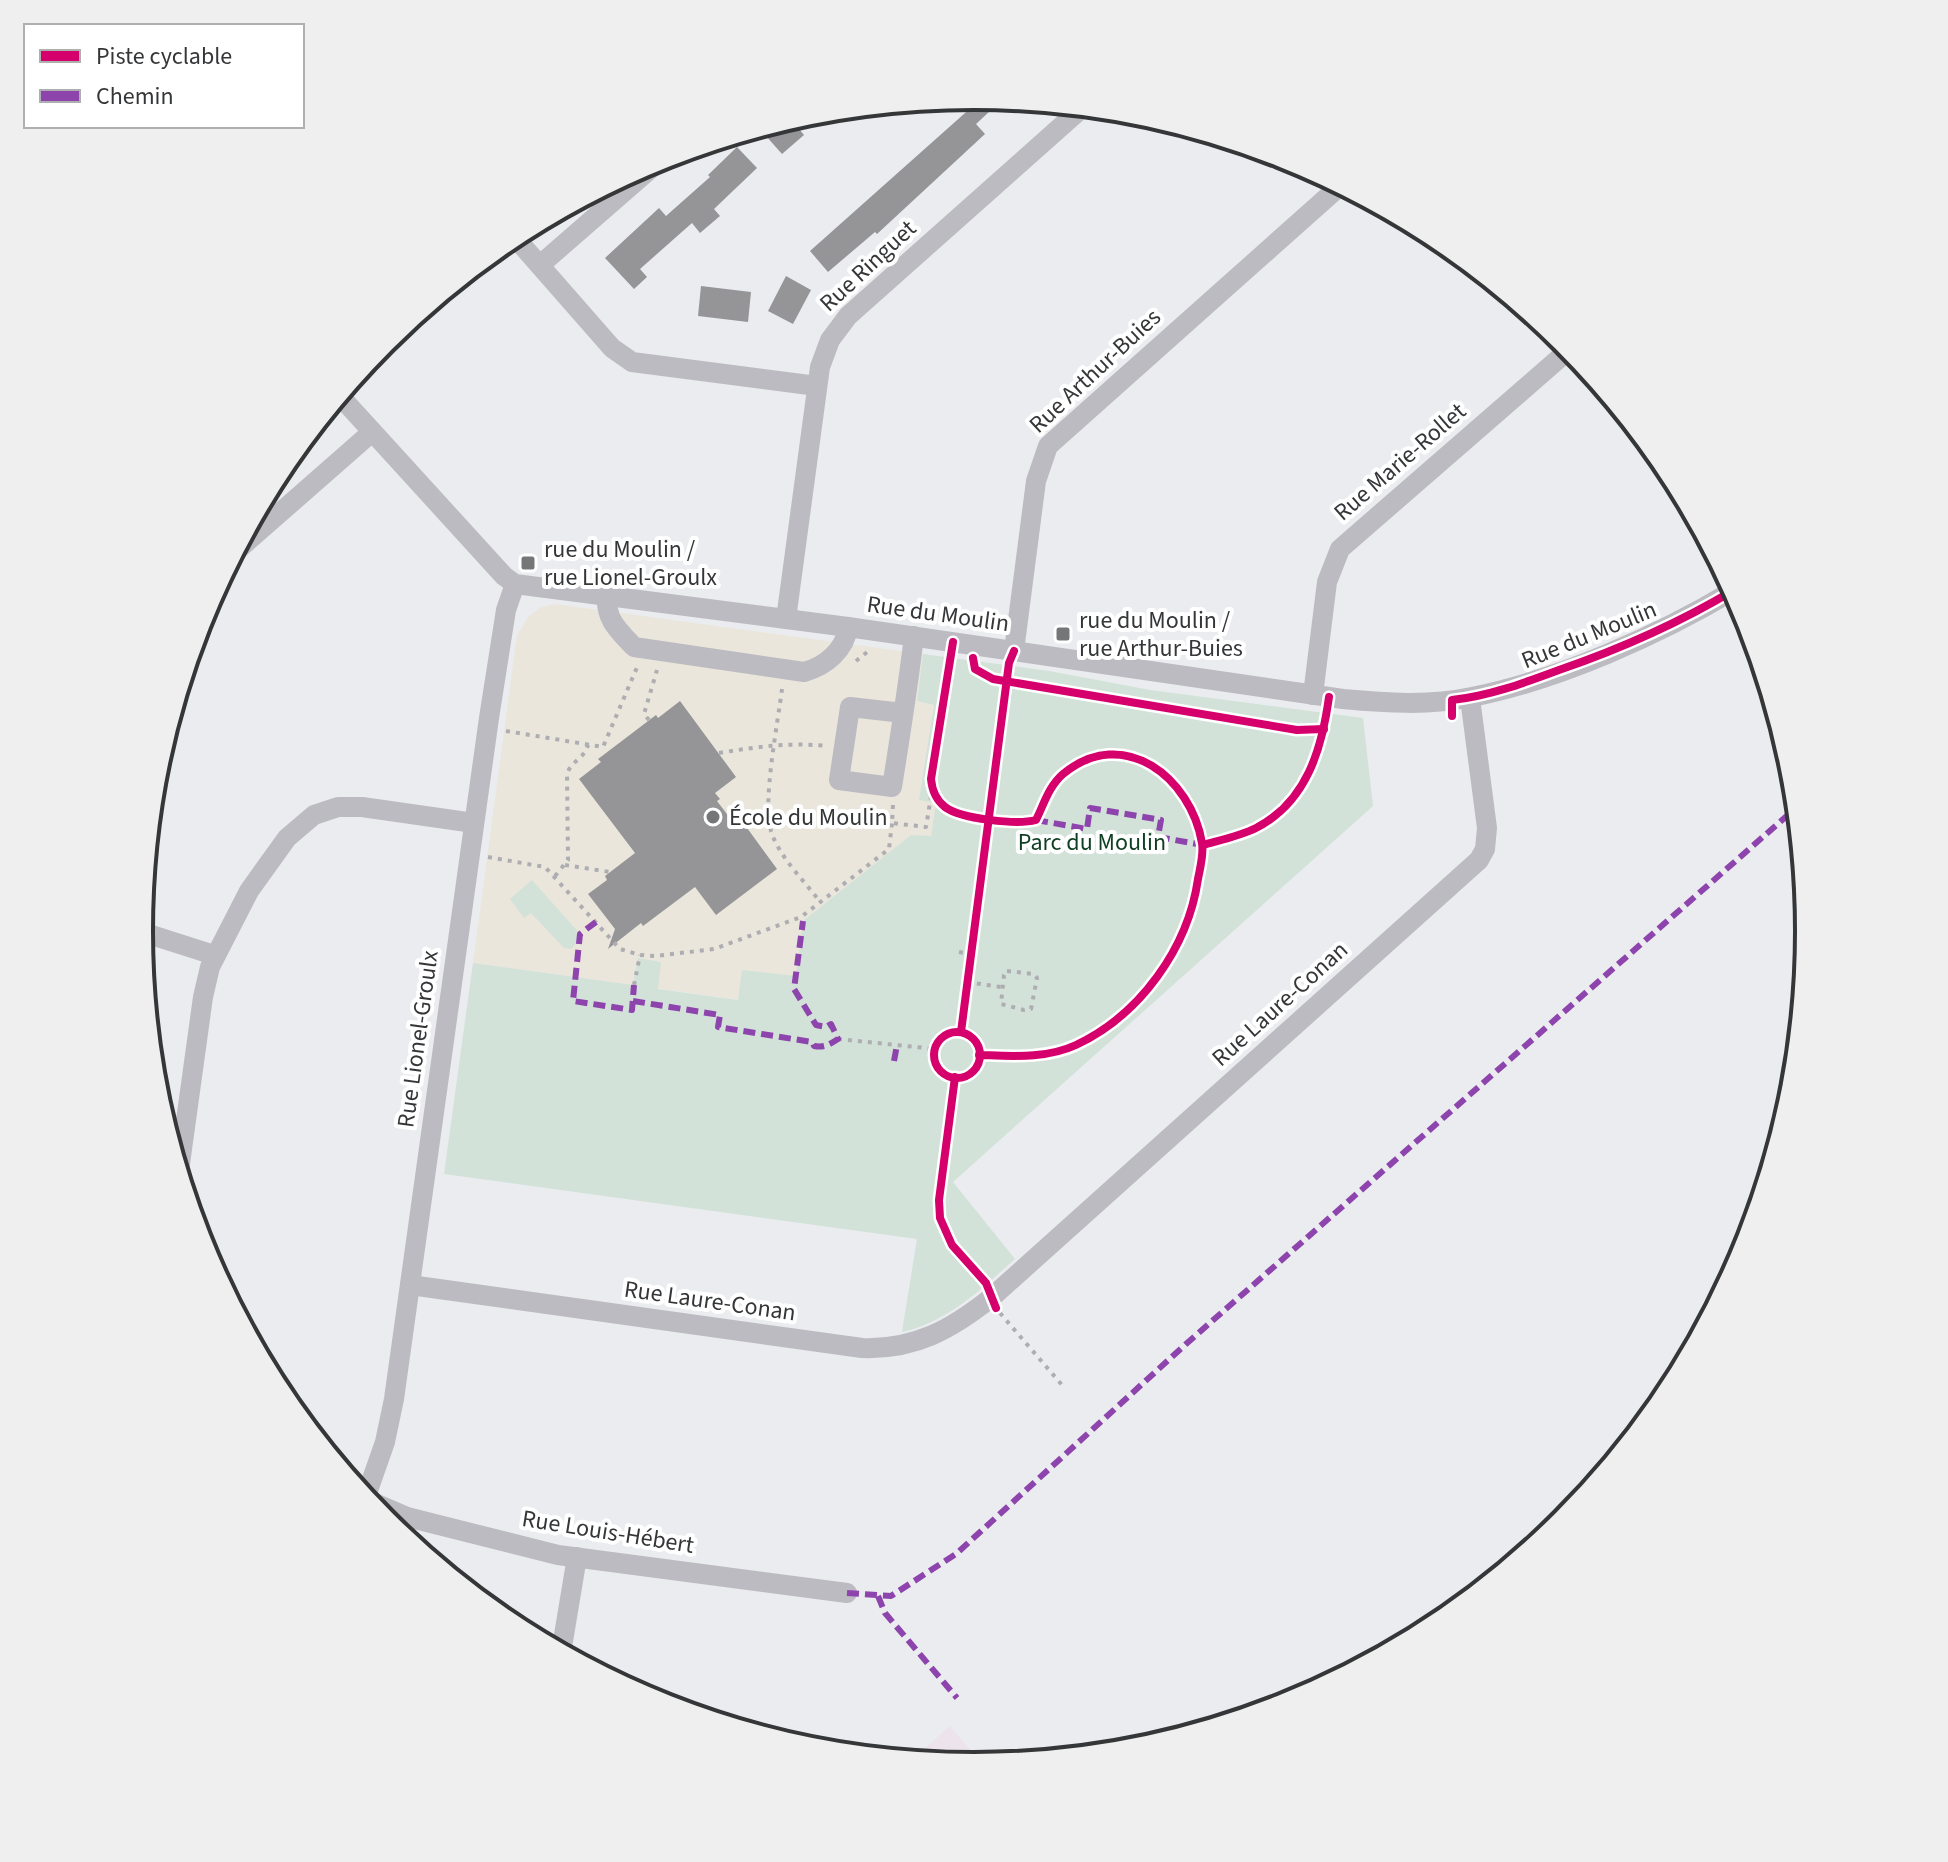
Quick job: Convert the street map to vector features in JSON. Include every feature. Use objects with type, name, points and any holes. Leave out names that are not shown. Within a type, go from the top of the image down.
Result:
[{"type":"street","name":"Rue Ringuet","points":[[786,619],[817,386],[825,351],[848,316],[1068,116]]},
{"type":"street","points":[[540,265],[631,185]]},
{"type":"street","name":"Rue Arthur-Buies","points":[[1014,651],[1036,481],[1048,446],[1332,193]]},
{"type":"street","points":[[522,245],[612,348],[632,362],[817,386]]},
{"type":"street","name":"Rue Marie-Rollet","points":[[1313,695],[1327,582],[1340,549],[1561,357]]},
{"type":"street","points":[[346,403],[498,570],[515,584]]},
{"type":"street","points":[[256,534],[372,432]]},
{"type":"street","name":"Rue du Moulin","points":[[515,584],[914,636],[1313,695],[1400,702],[1470,698],[1532,680],[1607,653],[1697,612],[1723,596]]},
{"type":"street","name":"Rue Lionel-Groulx","points":[[370,1487],[390,1420],[474,823],[506,610],[515,584]]},
{"type":"street","points":[[607,595],[609,617],[634,647],[804,672],[824,663],[846,642],[848,627]]},
{"type":"street","points":[[903,713],[850,707],[839,780],[892,787],[903,713],[914,636]]},
{"type":"street","name":"Rue Laure-Conan","points":[[410,1285],[872,1348],[908,1345],[937,1335],[994,1303],[1479,860],[1485,849],[1487,828],[1470,698]]},
{"type":"street","points":[[181,1143],[203,997],[214,955],[264,868],[292,832],[314,815],[331,808],[354,807],[474,823]]},
{"type":"street","points":[[153,936],[214,955]]},
{"type":"street","name":"Rue Louis-Hébert","points":[[392,1510],[407,1517],[577,1557],[847,1593]]},
{"type":"street","points":[[563,1642],[577,1557]]},
{"type":"path","points":[[502,730],[604,750],[639,663]]},
{"type":"path","points":[[649,720],[644,714],[658,666]]},
{"type":"path","points":[[783,683],[769,810],[771,830],[786,858],[820,902]]},
{"type":"path","points":[[719,753],[775,743],[816,745]]},
{"type":"path","points":[[555,876],[568,860],[567,774],[588,745]]},
{"type":"path","points":[[892,823],[926,827],[931,779]]},
{"type":"path","points":[[932,790],[942,804]]},
{"type":"path","points":[[485,857],[540,865],[555,876],[620,949],[640,955],[700,953],[802,919],[889,849],[894,812]]},
{"type":"path","points":[[564,865],[610,872]]},
{"type":"path","points":[[966,995],[973,939]]},
{"type":"path","points":[[959,952],[971,954]]},
{"type":"path","points":[[634,985],[640,955]]},
{"type":"path","points":[[1007,971],[1034,974],[1037,978],[1031,1009],[1001,1004],[1003,987],[1007,971]]},
{"type":"path","points":[[967,982],[1003,987]]},
{"type":"path","points":[[838,1039],[937,1045],[936,1063]]},
{"type":"path","points":[[994,1303],[1062,1385]]},
{"type":"shaded area","name":"École du Moulin","points":[[555,604],[923,654],[917,701],[934,704],[920,799],[936,803],[931,836],[792,1007],[473,963],[517,635],[529,616],[541,607]]},
{"type":"shaded area","points":[[950,1726],[972,1752],[923,1750]]},
{"type":"green space","name":"Parc du Moulin","points":[[923,654],[1049,671],[1150,690],[1363,718],[1373,806],[953,1182],[1015,1259],[949,1312],[934,1321],[902,1332],[917,1239],[444,1174],[473,963],[633,985],[638,958],[661,962],[658,989],[738,1000],[742,970],[796,976],[803,921],[911,835],[931,836],[936,803],[919,800],[934,705],[917,701]]},
{"type":"green space","points":[[532,880],[580,934],[571,949],[564,948],[531,913],[524,918],[510,899]]},
{"type":"building","points":[[968,110],[990,111],[976,124],[985,134],[877,234],[875,232],[828,272],[810,251]]},
{"type":"building","points":[[799,129],[804,135],[782,154],[767,137]]},
{"type":"building","points":[[737,147],[757,168],[714,209],[720,216],[700,233],[692,223],[640,269],[647,277],[634,289],[605,258],[659,208],[666,216],[710,177],[708,175]]},
{"type":"building","points":[[786,276],[811,290],[793,324],[768,311]]},
{"type":"building","points":[[701,286],[751,292],[748,322],[698,316]]},
{"type":"building","points":[[680,701],[736,777],[715,793],[720,799],[717,801],[736,826],[742,821],[777,869],[716,915],[695,887],[608,949],[615,929],[588,894],[635,853],[579,779],[601,762],[598,759],[656,715],[658,718]]},
{"type":"marked path","points":[[1036,820],[1087,829],[1090,808],[1161,820],[1158,837],[1203,845]]},
{"type":"marked path","points":[[847,1593],[891,1596],[956,1554],[1186,1344],[1787,816]]},
{"type":"marked path","points":[[633,1001],[720,1015],[718,1027],[812,1042],[814,1046],[830,1044],[838,1039],[831,1024],[826,1027],[816,1025],[794,989],[803,921]]},
{"type":"marked path","points":[[596,922],[580,934],[573,1001],[632,1010],[634,985]]},
{"type":"marked path","points":[[894,1061],[897,1045]]},
{"type":"marked path","points":[[878,1596],[885,1613],[957,1698]]},
{"type":"cycle path","points":[[1452,716],[1452,700],[1533,680],[1604,653],[1671,624],[1723,596]]},
{"type":"cycle path","points":[[953,642],[931,779],[935,794],[945,807],[963,815],[989,820],[1036,820],[1050,790],[1063,774],[1086,760],[1109,755],[1131,757],[1151,765],[1169,779],[1184,798],[1195,819],[1202,847],[1193,905],[1184,930],[1157,977],[1121,1016],[1076,1045],[1053,1053],[979,1055]]},
{"type":"cycle path","points":[[961,1032],[1009,663],[1014,651]]},
{"type":"cycle path","points":[[973,658],[975,669],[993,679],[1297,730],[1324,729]]},
{"type":"cycle path","points":[[1203,845],[1256,828],[1288,804],[1300,789],[1316,754],[1329,697]]},
{"type":"cycle path","points":[[957,1032],[973,1039],[980,1055],[973,1071],[957,1078],[941,1071],[934,1055],[941,1039],[957,1032]]},
{"type":"cycle path","points":[[955,1077],[939,1200],[940,1218],[952,1245],[986,1283],[996,1308]]},
{"type":"place","name":"rue du Moulin / rue Lionel-Groulx","points":[[528,563]]},
{"type":"place","name":"rue du Moulin / rue Arthur-Buies","points":[[1063,634]]},
{"type":"place","name":"École du Moulin","points":[[713,817]]}]
